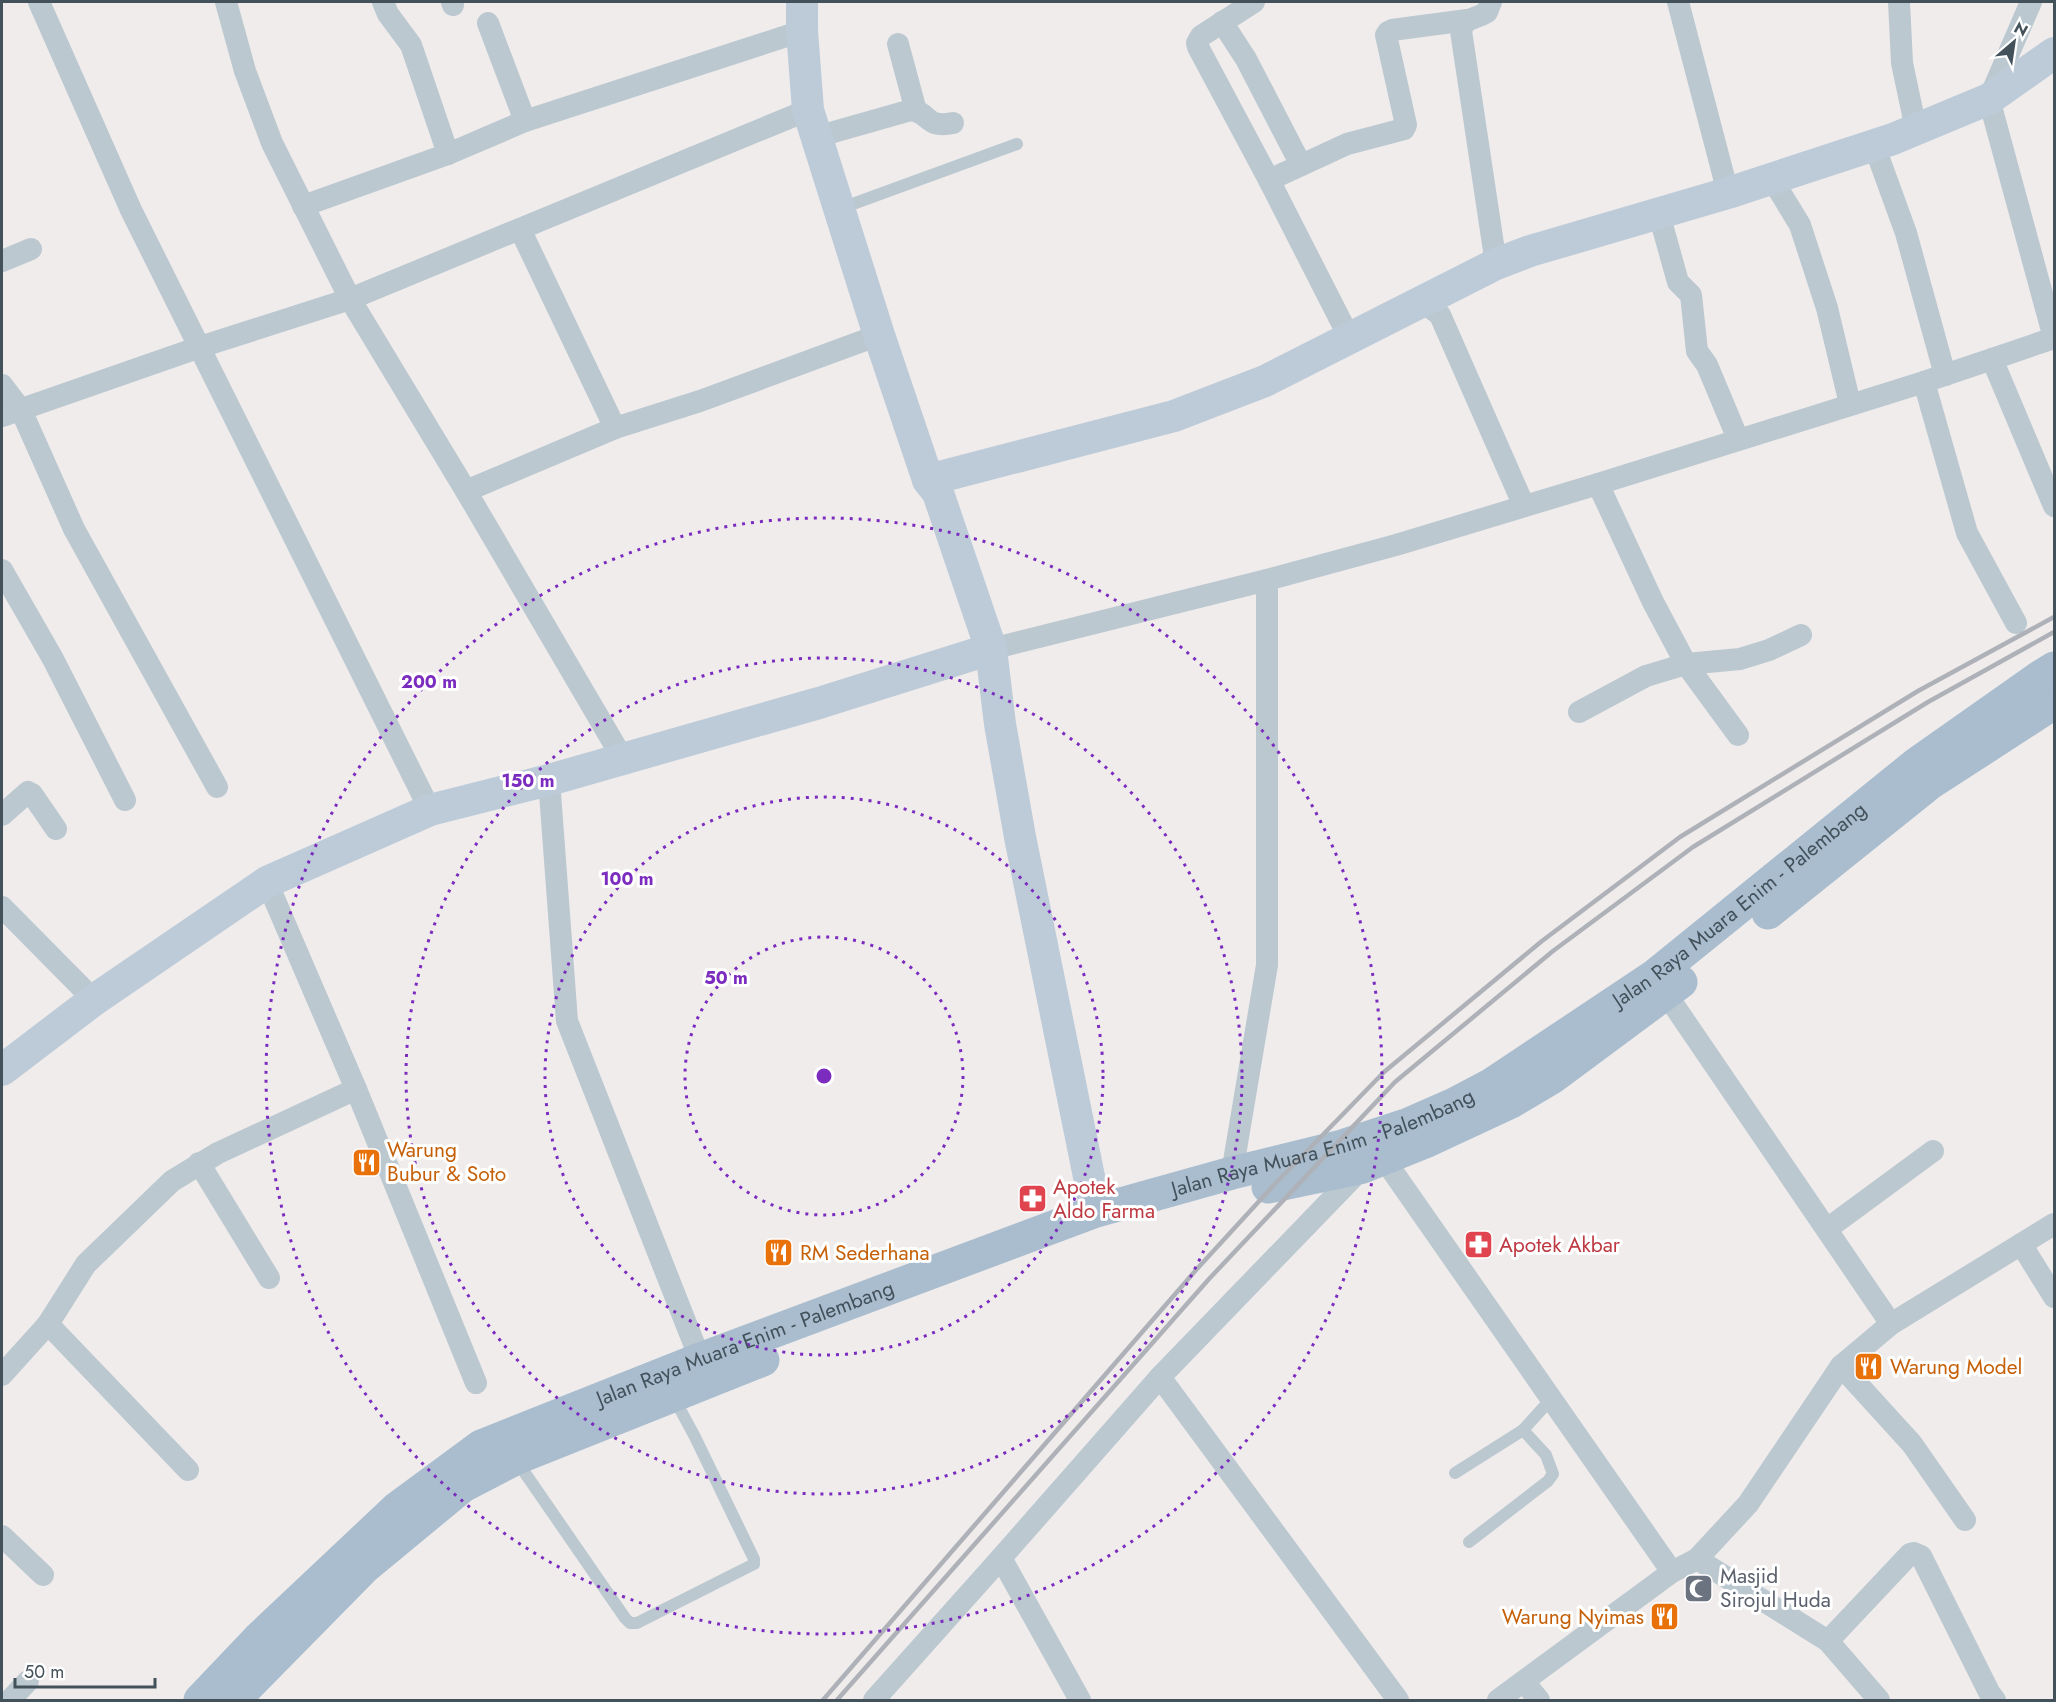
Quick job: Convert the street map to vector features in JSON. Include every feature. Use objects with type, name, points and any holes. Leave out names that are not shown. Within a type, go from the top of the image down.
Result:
[{"type":"main road","name":"Jalan Raya Muara Enim - Palembang","points":[[234,1701],[365,1567],[463,1486],[515,1459],[950,1286],[1102,1231],[1185,1206],[1374,1163],[1511,1102],[1553,1077],[1660,985],[1929,784],[2051,686]]},
{"type":"main road","name":"Jalan Raya Muara Enim - Palembang","points":[[200,1701],[258,1639],[397,1508],[481,1446],[700,1359],[1096,1210],[1342,1146],[1406,1125],[1492,1084],[1660,985]]},
{"type":"street","points":[[39,2],[131,210],[430,810]]},
{"type":"street","points":[[226,2],[245,71],[272,143],[350,299],[623,759]]},
{"type":"street","points":[[383,2],[388,14],[411,45],[448,154]]},
{"type":"street","points":[[1254,2],[1201,36],[1197,43],[1198,47],[1350,339]]},
{"type":"street","points":[[1269,180],[1347,144],[1406,128],[1386,34],[1389,31],[1467,20],[1487,12],[1491,2]]},
{"type":"street","points":[[1678,2],[1728,194]]},
{"type":"street","points":[[1899,2],[1902,63],[1916,129]]},
{"type":"street","points":[[2,1070],[94,1000],[267,882],[430,810],[549,780],[819,703],[991,649],[1267,580],[1396,545],[1923,382],[2055,338],[1989,99],[2031,2]]},
{"type":"street","points":[[303,206],[448,154],[525,121],[802,16],[812,124],[928,480],[939,493],[991,649],[1000,724],[1020,837],[1096,1210]]},
{"type":"street","points":[[1467,20],[1462,25],[1461,31],[1496,264]]},
{"type":"street","points":[[1222,22],[1246,59],[1302,165]]},
{"type":"street","points":[[488,23],[525,121]]},
{"type":"street","points":[[898,44],[916,111],[934,124],[940,126],[952,123]]},
{"type":"street","points":[[928,480],[1174,416],[1265,381],[1496,264],[1530,251],[1728,194],[1874,145],[1989,99],[2055,53]]},
{"type":"street","points":[[11,413],[200,347],[350,299],[520,230],[812,124],[916,111]]},
{"type":"street","points":[[1874,145],[1906,232],[1945,375]]},
{"type":"street","points":[[1772,179],[1800,225],[1827,309],[1850,404]]},
{"type":"street","points":[[1659,214],[1678,282],[1691,295],[1697,351],[1707,365],[1738,439]]},
{"type":"street","points":[[520,230],[615,428]]},
{"type":"street","points":[[2,261],[32,249]]},
{"type":"street","points":[[1423,302],[1440,315],[1524,506]]},
{"type":"street","points":[[466,491],[615,428],[700,401],[879,335]]},
{"type":"street","points":[[1992,359],[2055,506]]},
{"type":"street","points":[[1923,382],[1966,533],[2016,622]]},
{"type":"street","points":[[2,385],[11,413],[217,787]]},
{"type":"street","points":[[1598,484],[1686,664],[1738,735]]},
{"type":"street","points":[[2,570],[53,659],[125,800]]},
{"type":"street","points":[[1232,1173],[1267,965],[1267,580]]},
{"type":"street","points":[[1579,712],[1646,676],[1686,664],[1740,659],[1768,650],[1801,635]]},
{"type":"street","points":[[549,780],[567,1021],[700,1359]]},
{"type":"street","points":[[2,816],[28,792],[32,794],[56,828]]},
{"type":"street","points":[[267,882],[356,1089],[476,1383]]},
{"type":"street","points":[[2,907],[94,1000]]},
{"type":"street","points":[[1660,985],[1891,1324]]},
{"type":"street","points":[[2,1375],[48,1324],[86,1264],[172,1181],[199,1163],[356,1089]]},
{"type":"street","points":[[1827,1229],[1933,1151]]},
{"type":"street","points":[[199,1163],[269,1278]]},
{"type":"street","points":[[874,1701],[1160,1377],[1374,1163],[1551,1398],[1672,1572]]},
{"type":"street","points":[[1498,1701],[1672,1572],[1697,1559],[1748,1504],[1841,1366],[1891,1324],[2055,1224]]},
{"type":"street","points":[[2021,1244],[2055,1297]]},
{"type":"street","points":[[48,1324],[188,1470]]},
{"type":"street","points":[[1841,1366],[1912,1444],[1965,1520]]},
{"type":"street","points":[[1160,1377],[1398,1701]]},
{"type":"street","points":[[2,1536],[44,1575]]},
{"type":"street","points":[[1828,1641],[1914,1552],[1921,1556],[1995,1701]]},
{"type":"street","points":[[1001,1558],[1080,1701]]},
{"type":"street","points":[[1697,1559],[1828,1641],[1879,1701]]},
{"type":"street","points":[[10,1701],[28,1681]]},
{"type":"street","points":[[1524,1682],[1539,1701]]},
{"type":"lane","points":[[838,209],[1017,144]]},
{"type":"lane","points":[[515,1459],[625,1618],[630,1623],[637,1623],[754,1564],[754,1559],[700,1447],[672,1395]]},
{"type":"lane","points":[[1455,1473],[1523,1430],[1551,1398]]},
{"type":"lane","points":[[1468,1542],[1553,1474],[1546,1455],[1523,1430]]},
{"type":"railway","points":[[823,1700],[1196,1270],[1274,1185],[1384,1072],[1542,941],[1680,837],[1918,691],[2054,617]]},
{"type":"railway","points":[[837,1700],[1209,1279],[1395,1082],[1553,951],[1693,847],[1928,702],[2054,632]]},
{"type":"place","name":"Warung Bubur & Soto","points":[[366,1162]]},
{"type":"place","name":"Apotek Aldo Farma","points":[[1032,1199]]},
{"type":"place","name":"Apotek Akbar","points":[[1478,1245]]},
{"type":"place","name":"RM Sederhana","points":[[779,1253]]},
{"type":"place","name":"Warung Model","points":[[1869,1367]]},
{"type":"place","name":"Masjid Sirojul Huda","points":[[1699,1588]]},
{"type":"place","name":"Warung Nyimas","points":[[1665,1617]]}]
